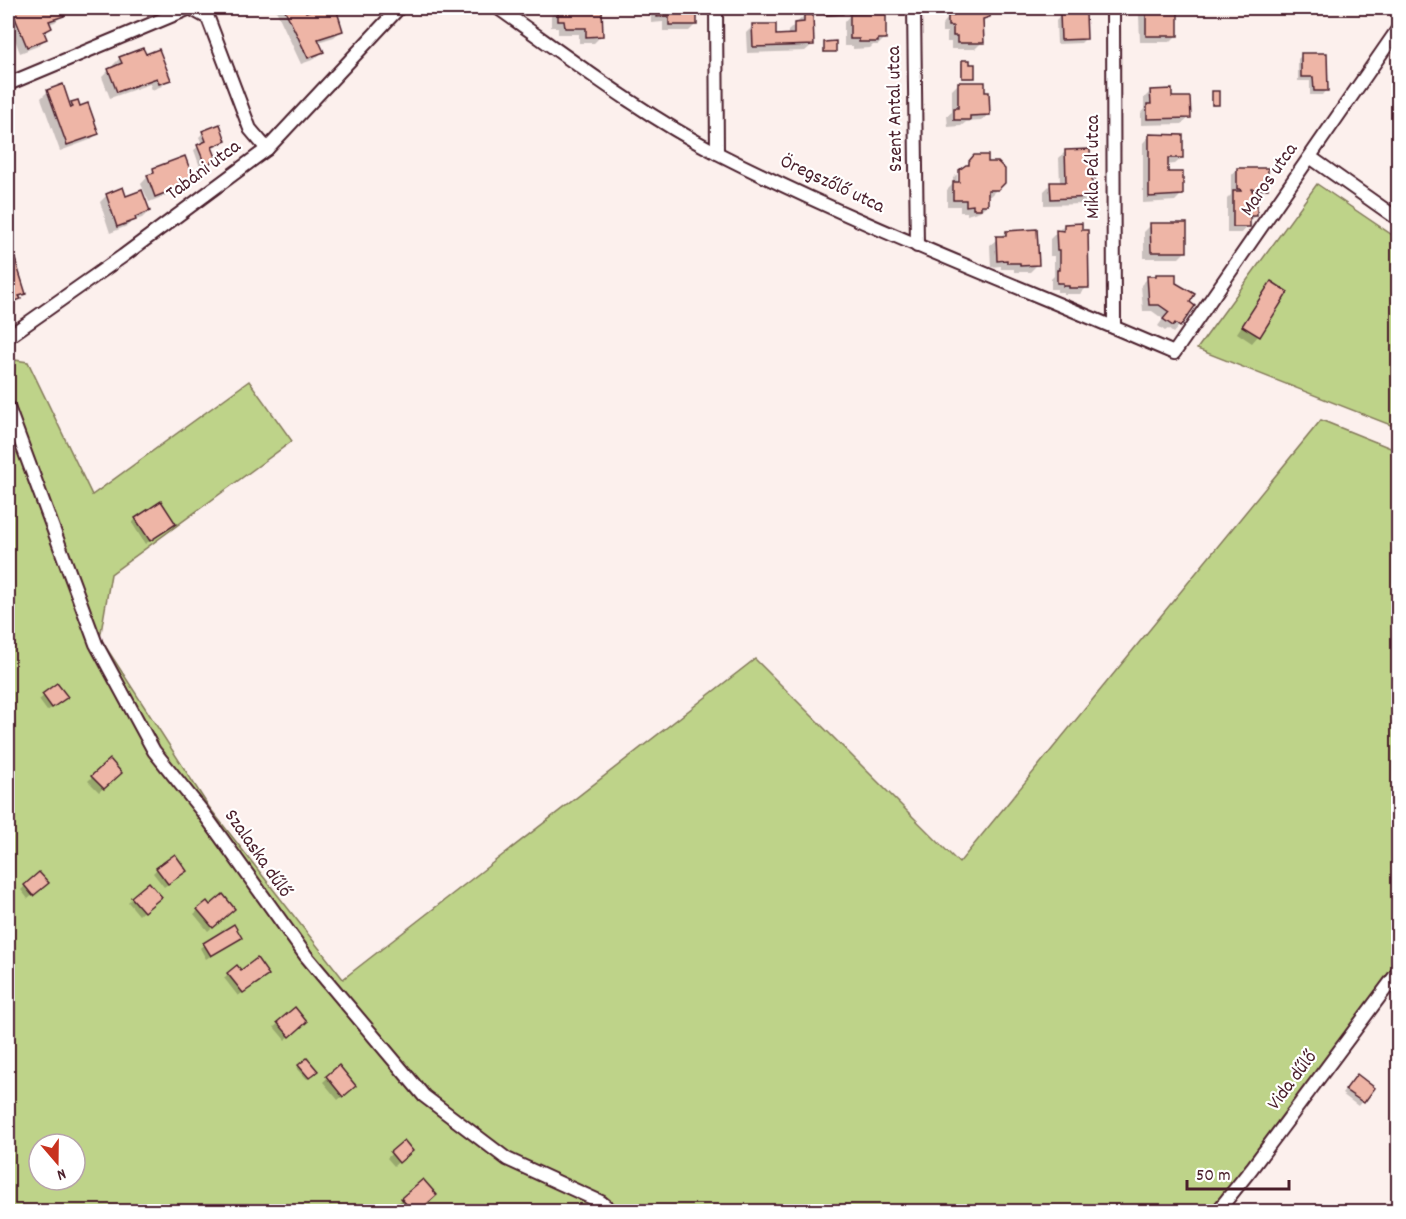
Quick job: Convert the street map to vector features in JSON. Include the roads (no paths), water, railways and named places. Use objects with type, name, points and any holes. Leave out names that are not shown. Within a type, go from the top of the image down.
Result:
[{"type":"street","points":[[8,84],[190,8],[208,18],[250,129],[267,149]]},
{"type":"street","name":"Tabáni utca","points":[[8,337],[123,256],[267,149],[399,8]]},
{"type":"street","name":"Öregszőlő utca","points":[[498,8],[657,118],[717,153],[917,246],[1174,353]]},
{"type":"street","points":[[716,8],[717,153]]},
{"type":"street","name":"Szent Antal utca","points":[[914,8],[917,246]]},
{"type":"street","name":"Mikla Pál utca","points":[[1113,8],[1114,327]]},
{"type":"street","name":"Maros utca","points":[[1174,353],[1398,29]]},
{"type":"street","points":[[1310,157],[1398,219]]},
{"type":"street","name":"Szalaska dűlő","points":[[8,407],[96,644],[154,752],[202,811],[306,956],[424,1096],[507,1159],[601,1202],[613,1212]]},
{"type":"street","name":"Vida dűlő","points":[[1217,1212],[1398,972]]}]
